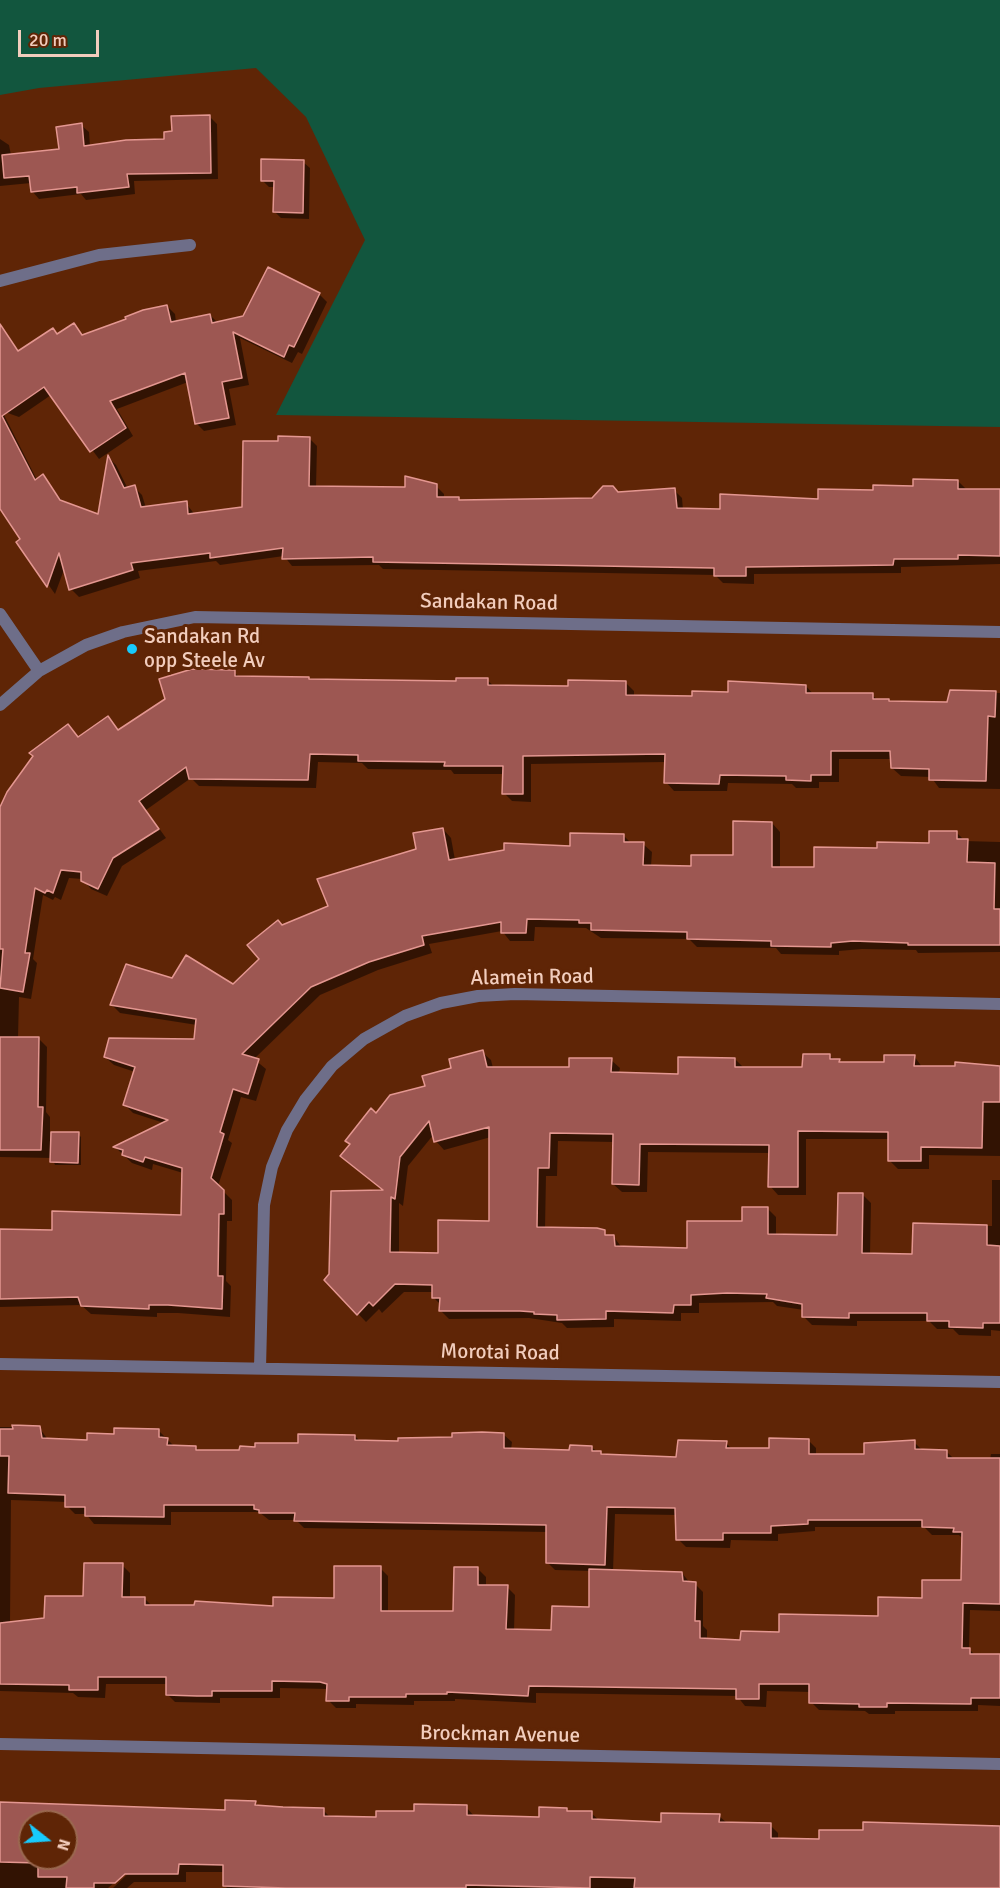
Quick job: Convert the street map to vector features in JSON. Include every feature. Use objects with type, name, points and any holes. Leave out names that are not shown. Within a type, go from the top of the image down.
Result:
[{"type":"street","points":[[0,281],[99,255],[190,245]]},
{"type":"street","points":[[0,614],[39,671]]},
{"type":"street","name":"Sandakan Road","points":[[0,705],[39,671],[86,645],[123,632],[195,617],[1000,632]]},
{"type":"street","name":"Alamein Road","points":[[260,1368],[264,1205],[273,1167],[287,1130],[305,1100],[332,1066],[364,1039],[405,1016],[451,1001],[478,996],[515,994],[1000,1004]]},
{"type":"street","name":"Morotai Road","points":[[0,1364],[1000,1382]]},
{"type":"street","name":"Brockman Avenue","points":[[0,1744],[1000,1764]]},
{"type":"green space","points":[[0,0],[1000,0],[1000,427],[276,415],[365,240],[306,117],[256,68],[39,88],[0,95]]},
{"type":"building","points":[[210,115],[211,173],[127,174],[129,187],[77,193],[77,187],[31,192],[29,176],[4,178],[2,155],[59,149],[56,127],[82,123],[84,146],[126,140],[164,139],[164,132],[172,131],[171,116]]},
{"type":"building","points":[[261,159],[304,160],[303,213],[273,212],[274,181],[261,181]]},
{"type":"building","points":[[268,267],[320,293],[294,347],[289,345],[284,357],[233,332],[242,378],[222,382],[229,418],[195,424],[185,373],[110,401],[126,428],[90,452],[44,387],[2,416],[35,480],[43,474],[60,500],[98,514],[108,455],[124,488],[135,485],[141,507],[187,501],[188,514],[242,507],[243,441],[278,441],[278,436],[310,437],[309,486],[405,487],[405,476],[437,484],[437,497],[459,497],[459,500],[592,498],[603,486],[613,486],[618,492],[675,488],[677,508],[720,509],[720,494],[818,499],[818,489],[873,490],[873,485],[913,486],[913,479],[958,480],[958,489],[1000,489],[1000,556],[958,555],[958,559],[894,559],[893,565],[746,567],[746,576],[714,576],[714,568],[373,562],[373,557],[282,559],[283,548],[210,558],[210,553],[131,563],[133,570],[69,590],[59,553],[47,587],[16,542],[20,539],[0,509],[0,324],[18,351],[53,328],[57,334],[74,323],[82,335],[126,319],[125,317],[143,310],[167,305],[171,322],[210,314],[212,323],[243,316]]},
{"type":"building","points":[[192,669],[235,670],[235,676],[309,677],[309,679],[456,681],[456,678],[488,678],[488,685],[568,686],[568,680],[626,681],[626,695],[692,696],[692,691],[728,692],[728,681],[806,685],[806,693],[873,693],[873,699],[889,699],[889,701],[947,702],[950,690],[996,691],[995,717],[988,716],[986,781],[929,780],[929,769],[891,768],[890,751],[831,751],[831,775],[811,775],[811,781],[786,780],[786,776],[720,775],[719,784],[664,783],[665,754],[523,756],[523,794],[502,794],[503,766],[444,766],[445,762],[358,761],[358,755],[310,754],[308,780],[189,779],[186,767],[139,801],[159,829],[113,858],[98,889],[81,881],[81,872],[61,870],[53,893],[47,890],[45,893],[35,888],[25,953],[30,953],[23,992],[0,988],[3,949],[0,949],[0,807],[7,792],[33,756],[29,753],[68,724],[78,737],[108,716],[118,730],[165,699],[159,679]]},
{"type":"building","points":[[733,821],[772,822],[772,867],[814,867],[814,847],[877,848],[877,842],[929,843],[929,831],[957,831],[957,839],[968,839],[967,862],[995,863],[994,909],[1000,909],[1000,945],[908,945],[908,943],[853,941],[831,943],[831,947],[771,946],[771,941],[687,939],[687,932],[591,930],[591,923],[579,923],[579,920],[527,919],[526,933],[501,933],[501,922],[422,936],[424,945],[369,962],[311,987],[242,1054],[259,1059],[248,1094],[233,1089],[220,1132],[224,1134],[211,1178],[224,1190],[224,1214],[219,1214],[218,1276],[223,1276],[222,1309],[168,1305],[149,1305],[149,1309],[81,1306],[78,1297],[0,1299],[0,1229],[52,1230],[52,1211],[181,1215],[182,1168],[145,1157],[143,1162],[122,1155],[123,1150],[113,1147],[168,1120],[123,1105],[135,1067],[104,1057],[109,1038],[194,1039],[196,1019],[110,1005],[126,964],[172,978],[186,955],[233,984],[259,959],[247,945],[278,920],[282,925],[328,906],[317,879],[416,849],[413,833],[443,828],[449,860],[504,850],[504,843],[570,846],[570,833],[624,834],[624,842],[644,842],[643,865],[691,866],[691,855],[733,855]]},
{"type":"building","points":[[0,1037],[39,1037],[38,1107],[43,1107],[41,1150],[0,1150]]},
{"type":"building","points":[[483,1050],[487,1067],[569,1067],[569,1058],[612,1058],[611,1072],[678,1074],[678,1057],[735,1058],[735,1067],[802,1067],[803,1054],[830,1054],[830,1059],[840,1059],[839,1062],[884,1062],[884,1055],[915,1055],[914,1066],[955,1066],[955,1062],[1000,1066],[1000,1102],[983,1102],[982,1148],[921,1147],[921,1161],[888,1161],[888,1132],[798,1131],[798,1187],[768,1187],[769,1145],[640,1144],[639,1185],[612,1184],[613,1134],[550,1133],[549,1168],[538,1168],[537,1227],[597,1228],[605,1230],[605,1235],[614,1235],[615,1246],[687,1248],[687,1221],[742,1221],[742,1207],[768,1207],[768,1234],[837,1235],[838,1193],[863,1193],[862,1253],[912,1254],[913,1223],[987,1225],[987,1245],[1000,1246],[1000,1323],[983,1323],[983,1328],[949,1327],[949,1321],[927,1321],[927,1313],[849,1313],[849,1318],[802,1317],[802,1304],[766,1298],[767,1294],[727,1293],[691,1295],[691,1305],[674,1305],[673,1313],[606,1311],[606,1319],[557,1320],[557,1315],[534,1314],[534,1312],[439,1311],[440,1298],[432,1298],[432,1285],[395,1284],[373,1306],[369,1302],[357,1315],[324,1280],[329,1274],[331,1191],[383,1190],[340,1156],[350,1144],[345,1141],[371,1108],[376,1113],[390,1095],[425,1086],[422,1076],[451,1068],[449,1059]],"holes":[[[429,1121],[434,1142],[489,1127],[489,1221],[438,1220],[438,1253],[390,1252],[391,1197],[395,1199],[400,1157]]]},
{"type":"building","points":[[51,1132],[79,1132],[78,1163],[50,1162]]},
{"type":"building","points":[[12,1425],[40,1426],[42,1438],[87,1440],[87,1433],[114,1434],[114,1428],[159,1429],[159,1437],[168,1438],[167,1445],[196,1446],[196,1450],[239,1450],[240,1446],[255,1447],[255,1443],[298,1443],[298,1434],[355,1435],[355,1440],[398,1441],[398,1438],[452,1437],[452,1433],[482,1432],[504,1433],[504,1448],[569,1450],[570,1445],[592,1446],[592,1451],[601,1451],[601,1454],[676,1457],[678,1440],[727,1441],[726,1448],[769,1448],[769,1438],[809,1439],[809,1454],[864,1454],[864,1443],[915,1440],[915,1449],[947,1450],[947,1458],[1000,1458],[1000,1604],[963,1603],[962,1648],[970,1648],[970,1654],[1000,1654],[1000,1698],[971,1698],[971,1704],[887,1703],[887,1707],[859,1707],[859,1704],[809,1703],[809,1684],[759,1684],[759,1699],[736,1699],[736,1689],[529,1686],[528,1696],[447,1692],[447,1694],[406,1694],[406,1697],[349,1697],[349,1701],[326,1701],[327,1684],[320,1682],[272,1681],[272,1691],[212,1691],[212,1696],[166,1695],[166,1677],[98,1677],[98,1690],[69,1690],[69,1685],[0,1684],[0,1623],[44,1618],[45,1596],[83,1596],[84,1563],[123,1563],[122,1597],[145,1597],[145,1605],[194,1605],[195,1601],[273,1606],[273,1597],[334,1598],[334,1566],[381,1566],[381,1611],[453,1611],[454,1567],[478,1567],[478,1585],[508,1585],[506,1629],[551,1630],[552,1606],[589,1607],[589,1569],[682,1572],[683,1581],[696,1582],[695,1621],[700,1621],[700,1638],[740,1640],[741,1631],[779,1632],[779,1614],[878,1616],[878,1597],[922,1598],[922,1580],[961,1580],[962,1532],[953,1532],[954,1528],[922,1527],[922,1520],[808,1520],[808,1524],[771,1526],[771,1533],[723,1533],[723,1540],[676,1540],[675,1508],[607,1507],[605,1565],[546,1563],[546,1525],[294,1521],[295,1513],[259,1513],[259,1510],[254,1509],[254,1505],[164,1505],[164,1517],[85,1516],[85,1507],[65,1507],[65,1495],[8,1493],[9,1456],[0,1456],[0,1429],[13,1429]]},
{"type":"building","points":[[225,1800],[256,1801],[255,1805],[324,1808],[324,1816],[376,1817],[376,1811],[414,1811],[414,1804],[467,1805],[467,1815],[539,1817],[539,1807],[567,1808],[567,1811],[592,1811],[592,1819],[661,1822],[661,1813],[720,1814],[719,1822],[771,1823],[771,1838],[819,1839],[819,1830],[863,1830],[863,1822],[1000,1826],[1000,1888],[634,1888],[635,1878],[590,1877],[590,1888],[466,1885],[466,1888],[286,1888],[223,1886],[223,1865],[179,1864],[178,1874],[125,1874],[115,1883],[94,1883],[94,1888],[66,1888],[67,1877],[38,1877],[38,1870],[78,1870],[78,1810],[18,1810],[18,1862],[0,1862],[0,1802],[225,1810]]},
{"type":"place","name":"Sandakan Rd opp Steele Av","points":[[132,649]]}]
